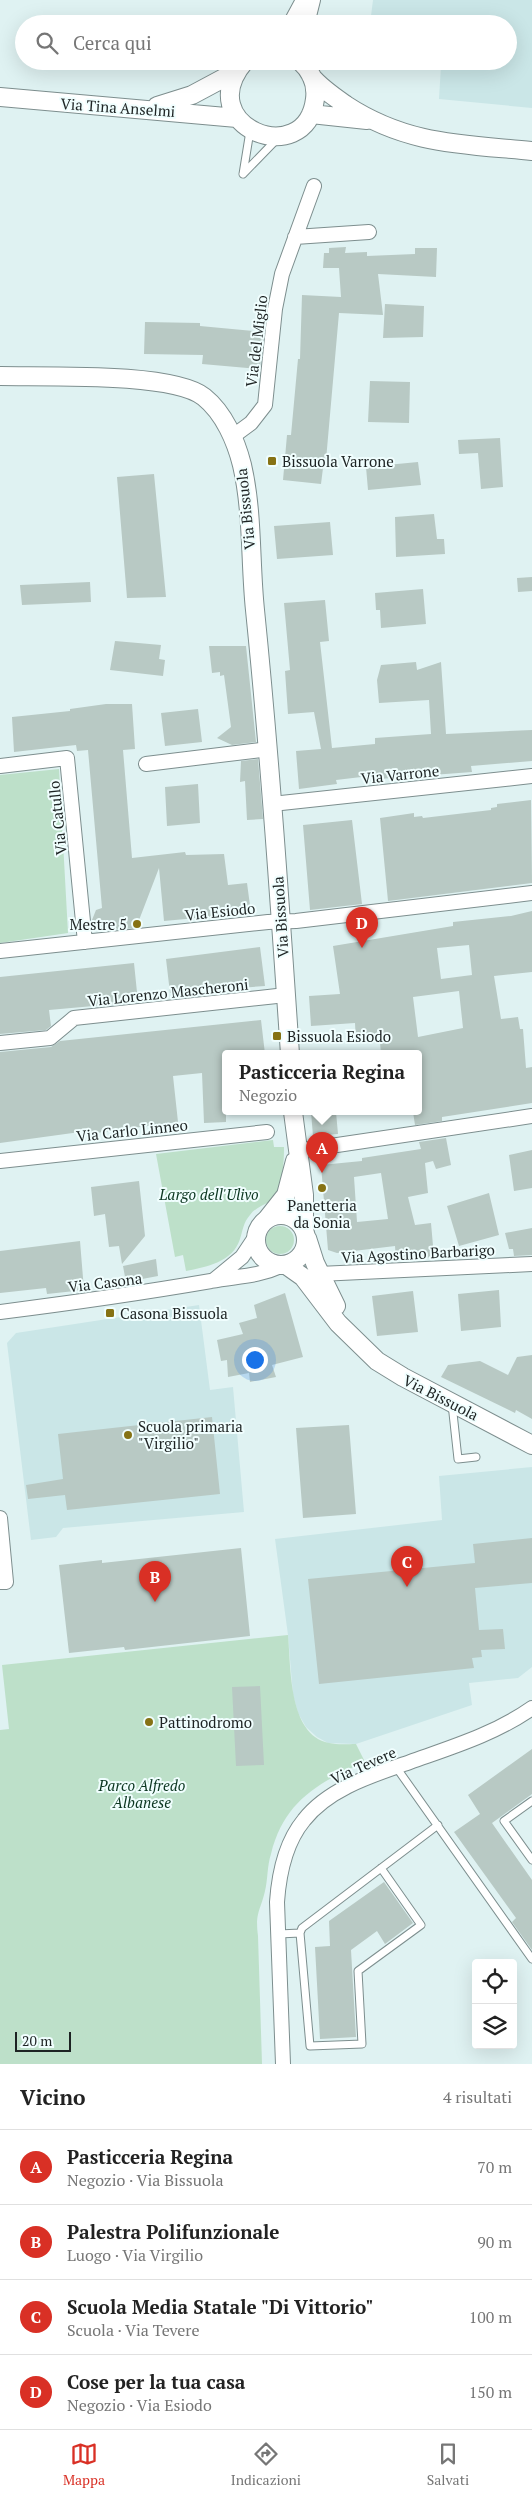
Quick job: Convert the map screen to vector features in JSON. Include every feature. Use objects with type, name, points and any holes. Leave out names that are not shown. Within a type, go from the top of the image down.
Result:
[{"type":"street","points":[[295,15],[303,0]]},
{"type":"street","points":[[309,15],[313,0]]},
{"type":"street","points":[[142,110],[192,95],[235,70]]},
{"type":"street","points":[[239,70],[230,95],[237,118],[250,131],[270,137],[280,136],[298,129],[311,114],[316,94],[307,70]]},
{"type":"street","points":[[309,70],[320,86],[370,120],[424,140],[532,151]]},
{"type":"street","name":"Via Tina Anselmi","points":[[0,97],[237,118]]},
{"type":"street","points":[[311,114],[370,120]]},
{"type":"street","name":"Via del Miglio","points":[[232,437],[251,423],[265,405],[275,309],[282,274],[314,186]]},
{"type":"street","points":[[295,237],[368,232]]},
{"type":"street","name":"Via Bissuola","points":[[0,376],[141,380],[184,386],[196,391],[212,404],[232,437],[245,480],[251,568],[269,749],[290,1050]]},
{"type":"street","points":[[146,764],[269,749]]},
{"type":"street","name":"Via Catullo","points":[[0,766],[68,758],[85,942]]},
{"type":"street","name":"Via Varrone","points":[[272,804],[532,776]]},
{"type":"street","name":"Via Esiodo","points":[[0,951],[280,922],[532,893]]},
{"type":"street","name":"Via Lorenzo Mascheroni","points":[[0,1043],[50,1038],[74,1018],[286,995]]},
{"type":"street","name":"Via Bissuola","points":[[294,1115],[297,1151],[304,1196],[305,1233],[313,1277],[356,1341],[390,1370],[452,1401],[532,1445]]},
{"type":"street","points":[[297,1151],[532,1116]]},
{"type":"street","name":"Via Carlo Linneo","points":[[0,1161],[267,1132]]},
{"type":"street","name":"Via Bissuola","points":[[266,1219],[286,1195],[297,1151]]},
{"type":"street","points":[[276,1215],[288,1215],[297,1220],[305,1233],[303,1253],[296,1261],[283,1265],[264,1259],[257,1248],[256,1236],[260,1226],[266,1219],[276,1215]]},
{"type":"street","name":"Via Casona","points":[[213,1280],[242,1257],[256,1236]]},
{"type":"street","name":"Via Agostino Barbarigo","points":[[313,1277],[532,1264]]},
{"type":"street","name":"Via Bissuola","points":[[283,1265],[313,1277]]},
{"type":"street","name":"Via Casona","points":[[0,1312],[153,1292],[213,1280],[253,1276],[283,1265]]},
{"type":"street","points":[[0,1518],[6,1582],[0,1582]]},
{"type":"street","name":"Via Tevere","points":[[283,2064],[278,1881],[292,1839],[304,1819],[320,1803],[339,1791],[396,1767],[485,1734],[532,1708]]},
{"type":"lane","points":[[250,131],[243,174],[280,136]]},
{"type":"lane","points":[[452,1401],[458,1459],[476,1457]]},
{"type":"lane","points":[[396,1767],[532,1959]]},
{"type":"lane","points":[[532,1801],[504,1821],[532,1860]]},
{"type":"lane","points":[[382,1868],[421,1925],[358,1971],[362,2044],[310,2046],[300,1933],[302,1928],[438,1825]]},
{"type":"lane","points":[[279,1934],[300,1933]]},
{"type":"shaded area","points":[[373,0],[532,0],[532,108],[439,99],[441,70],[517,70],[517,15],[371,15]]},
{"type":"shaded area","name":"Scuola primaria \"Virgilio\"","points":[[199,1305],[210,1390],[233,1387],[244,1512],[63,1528],[56,1537],[31,1540],[7,1343],[16,1333]]},
{"type":"shaded area","points":[[532,1467],[532,1667],[518,1678],[469,1683],[472,1705],[356,1744],[328,1743],[317,1737],[306,1727],[298,1713],[293,1695],[288,1635],[275,1539],[442,1520],[439,1476]]},
{"type":"green space","points":[[59,769],[68,933],[0,943],[0,775]]},
{"type":"green space","name":"Largo dell'Ulivo","points":[[273,1140],[274,1147],[284,1147],[282,1176],[274,1197],[254,1211],[248,1218],[240,1239],[231,1253],[218,1262],[186,1271],[183,1255],[175,1257],[156,1154]]},
{"type":"green space","points":[[280,1226],[290,1230],[294,1240],[290,1250],[280,1254],[270,1250],[266,1240],[270,1230]]},
{"type":"green space","name":"Parco Alfredo Albanese","points":[[288,1635],[294,1698],[306,1727],[316,1737],[329,1743],[356,1744],[365,1762],[333,1777],[306,1796],[294,1807],[277,1836],[270,1859],[266,1886],[257,1922],[262,2064],[0,2064],[0,1730],[9,1729],[2,1665]]},
{"type":"building","points":[[346,247],[345,253],[367,252],[367,256],[415,254],[415,248],[437,248],[436,277],[378,274],[383,315],[339,313],[326,460],[324,460],[321,484],[283,480],[287,435],[291,435],[298,359],[300,359],[302,295],[341,297],[339,268],[323,268],[324,253],[329,253],[329,248]]},
{"type":"building","points":[[385,304],[424,306],[423,337],[383,338]]},
{"type":"building","points":[[145,322],[200,323],[200,326],[263,332],[260,369],[202,364],[203,355],[144,354]]},
{"type":"building","points":[[370,381],[410,382],[409,423],[368,422]]},
{"type":"building","points":[[500,438],[503,487],[481,489],[478,453],[459,454],[458,440]]},
{"type":"building","points":[[418,462],[421,485],[368,490],[366,467]]},
{"type":"building","points":[[154,474],[166,597],[127,598],[117,477]]},
{"type":"building","points":[[434,514],[437,539],[444,539],[445,554],[396,557],[395,517]]},
{"type":"building","points":[[330,522],[333,555],[277,559],[274,526]]},
{"type":"building","points":[[532,577],[532,591],[518,592],[517,578]]},
{"type":"building","points":[[90,582],[91,602],[22,605],[20,585]]},
{"type":"building","points":[[423,589],[426,624],[381,628],[380,610],[376,610],[375,593]]},
{"type":"building","points":[[325,600],[329,641],[320,642],[332,748],[375,744],[375,738],[431,734],[429,700],[379,703],[377,680],[381,665],[416,662],[417,670],[441,662],[446,734],[532,730],[532,761],[471,766],[472,772],[379,779],[378,775],[336,780],[337,784],[299,789],[296,751],[321,749],[314,712],[288,714],[285,671],[290,670],[284,603]]},
{"type":"building","points":[[115,641],[161,645],[159,659],[165,660],[163,676],[110,670]]},
{"type":"building","points":[[209,646],[246,646],[256,742],[232,745],[217,738],[231,727],[224,675],[220,676],[220,672],[212,673]]},
{"type":"building","points":[[106,704],[132,704],[135,749],[123,750],[132,858],[185,852],[186,855],[224,854],[228,885],[247,883],[251,913],[164,921],[159,868],[136,928],[100,931],[92,920],[96,910],[102,908],[88,750],[77,751],[76,745],[14,752],[12,717],[70,711],[70,709]]},
{"type":"building","points":[[198,709],[202,742],[165,746],[161,713]]},
{"type":"building","points":[[258,759],[263,819],[247,820],[245,781],[240,782],[241,761]]},
{"type":"building","points":[[198,784],[200,823],[167,826],[165,787]]},
{"type":"building","points":[[531,800],[532,883],[388,901],[380,818],[414,813],[414,817],[422,816],[423,818],[491,810],[491,808],[497,807],[497,804]]},
{"type":"building","points":[[352,820],[362,904],[310,910],[303,825]]},
{"type":"building","points":[[532,911],[532,972],[494,976],[501,1019],[518,1017],[520,1029],[523,1029],[526,1068],[532,1067],[532,1103],[442,1117],[442,1121],[415,1125],[413,1115],[422,1115],[422,1050],[381,1050],[380,1042],[356,1043],[355,1023],[311,1026],[309,996],[340,994],[333,946],[453,926],[453,922],[511,916]],"holes":[[[469,945],[472,975],[441,979],[437,948]],[[459,991],[463,1028],[418,1037],[413,997]]]},
{"type":"building","points":[[260,947],[265,986],[170,993],[166,959]]},
{"type":"building","points":[[134,963],[138,1002],[49,1010],[51,1026],[46,1030],[0,1034],[0,977]]},
{"type":"building","points":[[261,1020],[265,1050],[222,1050],[222,1115],[226,1115],[226,1122],[204,1123],[202,1073],[173,1076],[178,1122],[81,1135],[80,1132],[0,1143],[0,1052],[51,1047],[60,1041]]},
{"type":"building","points":[[311,1115],[336,1115],[338,1134],[313,1136]]},
{"type":"building","points":[[446,1138],[451,1165],[436,1169],[433,1161],[425,1163],[428,1193],[408,1197],[415,1225],[431,1223],[434,1257],[396,1260],[395,1246],[337,1253],[328,1250],[321,1165],[362,1161],[362,1158],[421,1149],[419,1142]],"holes":[[[381,1173],[388,1219],[357,1222],[354,1177]]]},
{"type":"building","points":[[532,1150],[532,1188],[514,1191],[509,1155]]},
{"type":"building","points":[[139,1181],[145,1236],[122,1264],[119,1246],[109,1247],[105,1214],[94,1216],[91,1187]]},
{"type":"building","points":[[489,1193],[499,1235],[459,1246],[447,1206]]},
{"type":"building","points":[[532,1228],[532,1255],[514,1256],[513,1249],[509,1249],[505,1233]]},
{"type":"building","points":[[80,1241],[84,1290],[47,1294],[46,1288],[0,1293],[0,1251]]},
{"type":"building","points":[[156,1259],[158,1276],[126,1282],[123,1266]]},
{"type":"building","points":[[499,1290],[501,1327],[461,1331],[458,1294]]},
{"type":"building","points":[[413,1291],[418,1332],[377,1336],[372,1296]]},
{"type":"building","points":[[285,1293],[303,1357],[272,1365],[276,1377],[250,1382],[249,1373],[228,1377],[227,1360],[221,1361],[217,1340],[243,1334],[239,1323],[257,1318],[254,1305]]},
{"type":"building","points":[[532,1355],[532,1419],[516,1410],[515,1413],[441,1377],[448,1365],[480,1361],[508,1375],[517,1357]]},
{"type":"building","points":[[212,1417],[220,1494],[67,1510],[65,1495],[28,1499],[26,1485],[63,1479],[58,1434]]},
{"type":"building","points":[[349,1425],[356,1514],[303,1518],[296,1428]]},
{"type":"building","points":[[532,1538],[532,1583],[475,1588],[479,1630],[503,1629],[505,1649],[481,1650],[482,1657],[472,1658],[474,1668],[319,1684],[308,1579],[475,1563],[473,1544]]},
{"type":"building","points":[[241,1548],[250,1636],[125,1650],[124,1647],[69,1653],[59,1565],[102,1560],[102,1563]]},
{"type":"building","points":[[260,1686],[264,1765],[236,1766],[232,1687]]},
{"type":"building","points":[[532,1749],[532,1794],[492,1823],[532,1880],[532,1950],[512,1922],[516,1918],[454,1832],[480,1814],[468,1795]]},
{"type":"building","points":[[384,1882],[413,1923],[385,1944],[377,1931],[351,1950],[356,2037],[320,2039],[315,1947],[330,1946],[329,1921]]},
{"type":"place","name":"Bissuola Varrone","points":[[272,461]]},
{"type":"place","name":"Mestre 5","points":[[137,924]]},
{"type":"place","name":"Cose per la tua casa","points":[[362,948]]},
{"type":"place","name":"Bissuola Esiodo","points":[[277,1036]]},
{"type":"place","name":"Pasticceria Regina","points":[[322,1173]]},
{"type":"place","name":"Panetteria da Sonia","points":[[322,1188]]},
{"type":"place","name":"Casona Bissuola","points":[[110,1313]]},
{"type":"place","name":"Scuola primaria \"Virgilio\"","points":[[128,1435]]},
{"type":"place","name":"Scuola Media Statale \"Di Vittorio\"","points":[[407,1587]]},
{"type":"place","name":"Palestra Polifunzionale","points":[[155,1602]]},
{"type":"place","name":"Pattinodromo","points":[[149,1722]]}]
